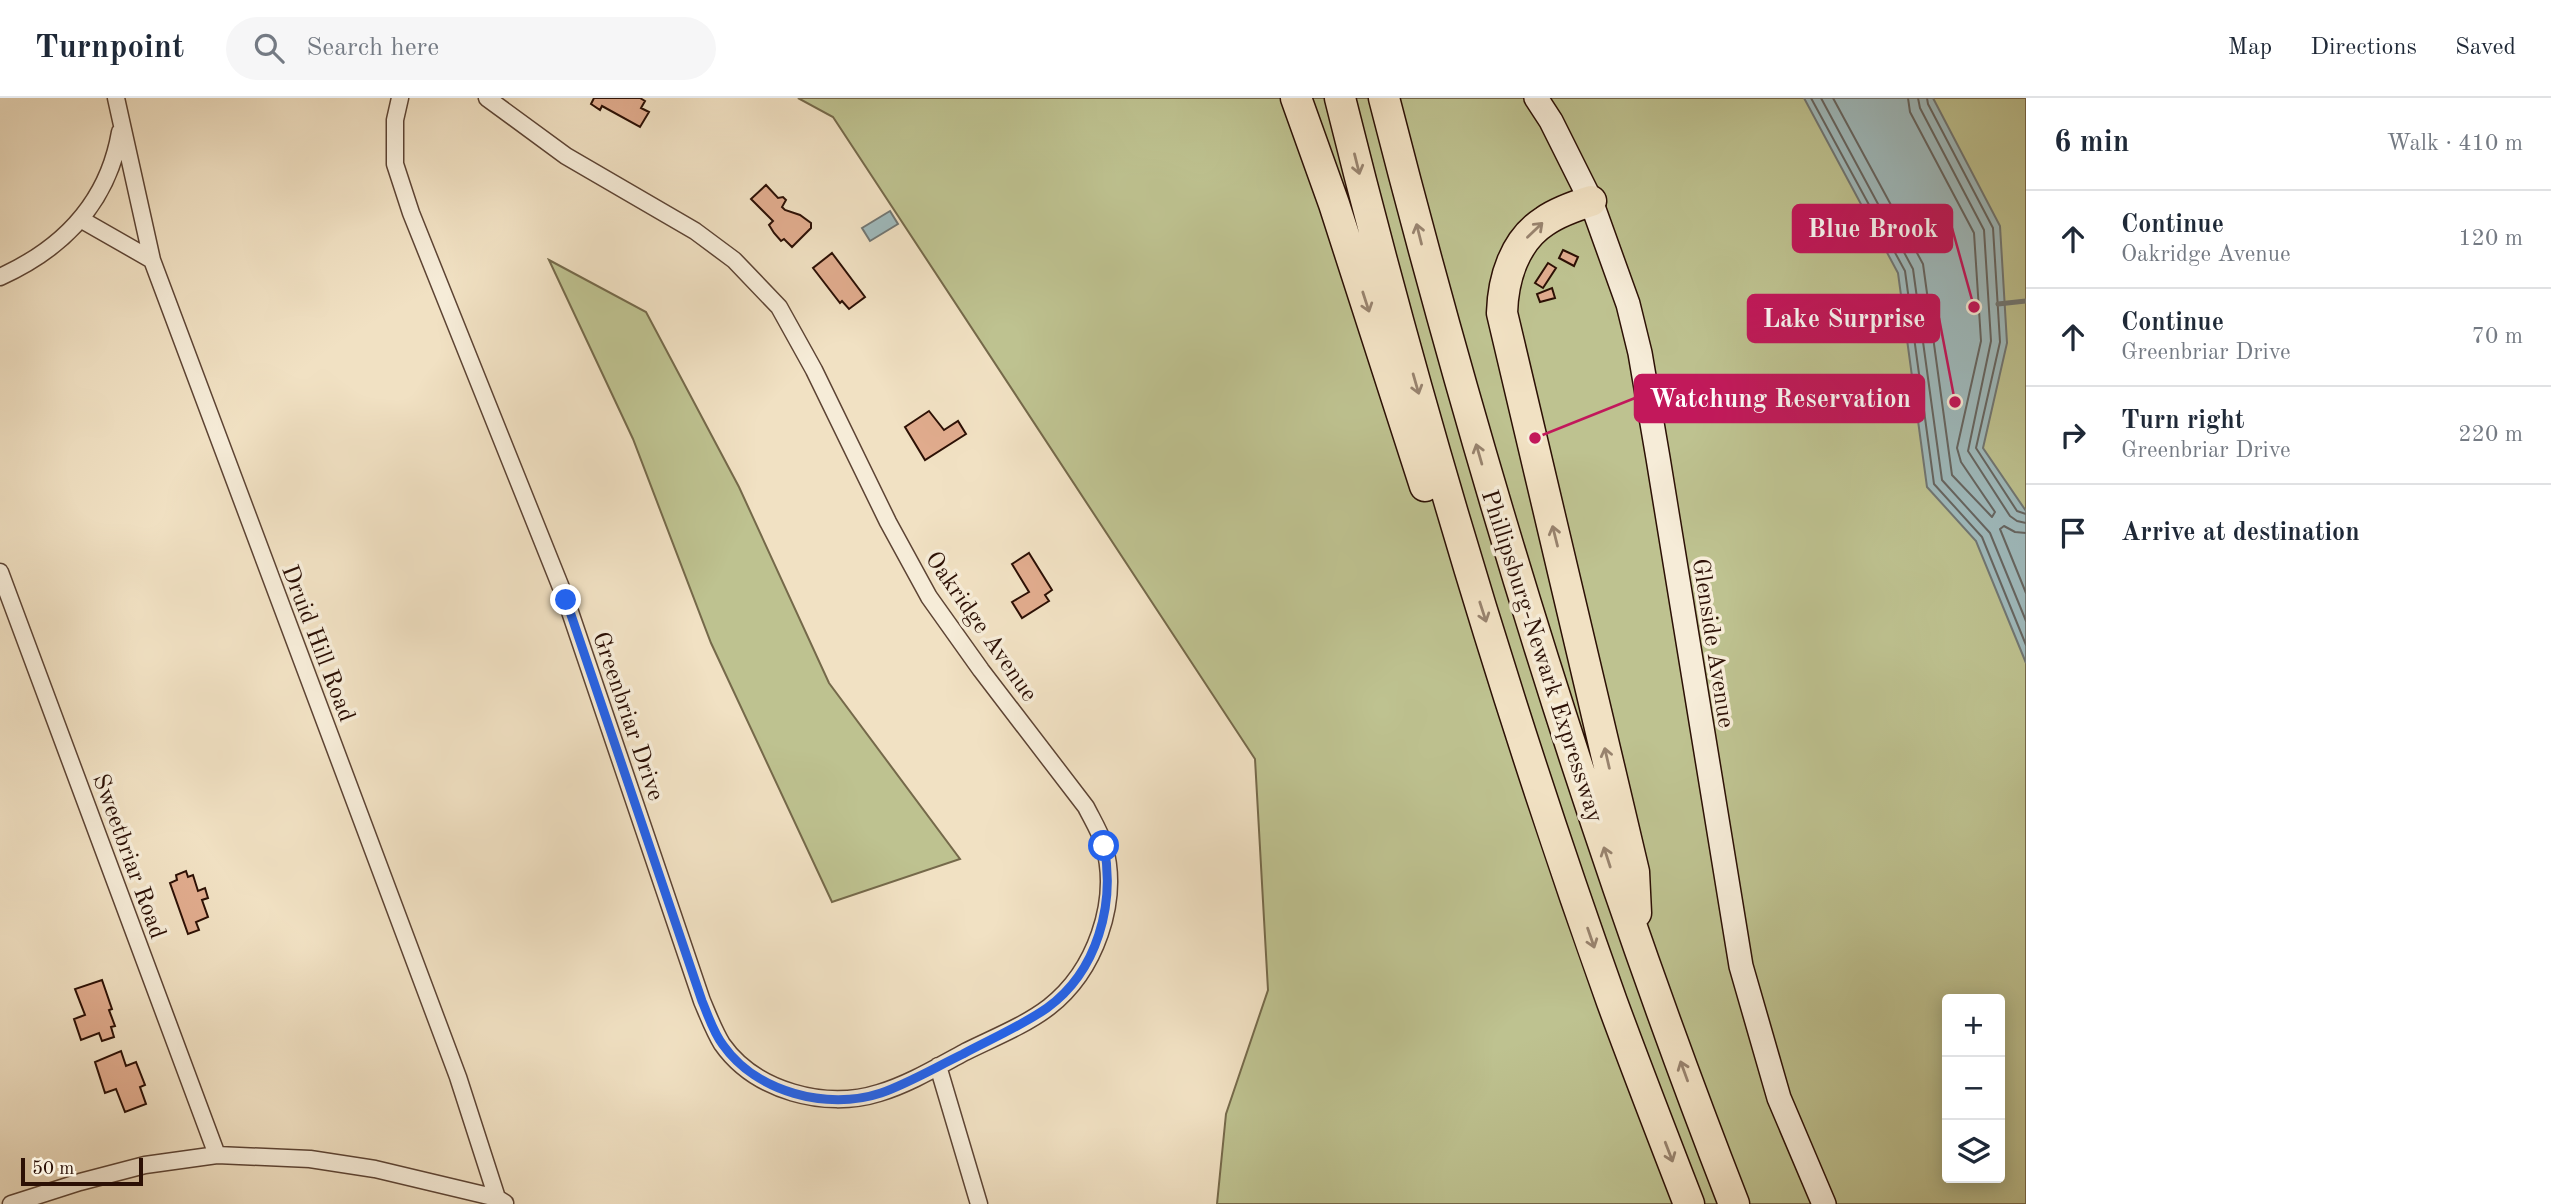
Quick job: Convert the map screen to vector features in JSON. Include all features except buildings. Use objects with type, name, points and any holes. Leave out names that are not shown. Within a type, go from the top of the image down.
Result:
[{"type":"highway","points":[[1296,98],[1338,217],[1435,520],[1462,547]]},
{"type":"highway","name":"Phillipsburg-Newark Expressway","points":[[1340,98],[1391,298],[1462,547],[1608,988],[1689,1204]]},
{"type":"highway","name":"Phillipsburg-Newark Expressway","points":[[1384,98],[1484,472],[1540,655],[1638,945],[1734,1204]]},
{"type":"highway","points":[[1591,201],[1545,220],[1523,241],[1510,267],[1502,313],[1634,872],[1638,945]]},
{"type":"main road","name":"Glenside Avenue","points":[[1536,98],[1551,121],[1591,201],[1612,256],[1640,353],[1741,966],[1779,1098],[1824,1204]]},
{"type":"street","name":"Druid Hill Road","points":[[116,98],[152,260],[502,1201]]},
{"type":"street","name":"Greenbriar Drive","points":[[400,98],[395,120],[395,164],[411,213],[566,600],[702,1001],[723,1045],[760,1080],[825,1099],[854,1098],[880,1093],[938,1066]]},
{"type":"street","name":"Oakridge Avenue","points":[[487,98],[566,156],[695,231],[734,260],[779,307],[814,370],[888,522],[929,597],[1086,807],[1096,827],[1107,860],[1107,900],[1101,932],[1084,966],[1049,1006],[938,1066]]},
{"type":"street","points":[[0,276],[52,246],[82,220],[103,186],[117,150],[121,125]]},
{"type":"street","points":[[82,220],[152,260]]},
{"type":"street","name":"Sweetbriar Road","points":[[0,572],[217,1155]]},
{"type":"street","points":[[938,1066],[979,1204]]},
{"type":"street","points":[[11,1204],[145,1165],[217,1155],[310,1159],[375,1169],[502,1201]]},
{"type":"green space","points":[[798,98],[2026,98],[2026,1204],[1217,1204],[1226,1114],[1268,990],[1255,759],[833,117]]},
{"type":"green space","points":[[549,260],[646,312],[739,487],[829,683],[960,859],[832,902],[711,643],[633,439]]},
{"type":"water","points":[[1804,98],[1933,98],[2000,226],[2007,343],[1983,448],[2026,511],[2026,663],[1976,541],[1927,487],[1898,273]]},
{"type":"water","points":[[890,211],[898,224],[870,241],[862,228]]},
{"type":"waterway","points":[[1998,304],[2026,301]]},
{"type":"place","name":"Blue Brook","points":[[1974,307]]},
{"type":"place","name":"Lake Surprise","points":[[1955,402]]},
{"type":"place","name":"Watchung Reservation","points":[[1535,438]]},
{"type":"route","points":[[566,600],[702,1001],[723,1045],[760,1080],[825,1099],[866,1097],[898,1086],[949,1061],[1049,1006],[1075,979],[1101,932],[1108,887],[1104,846]]}]
